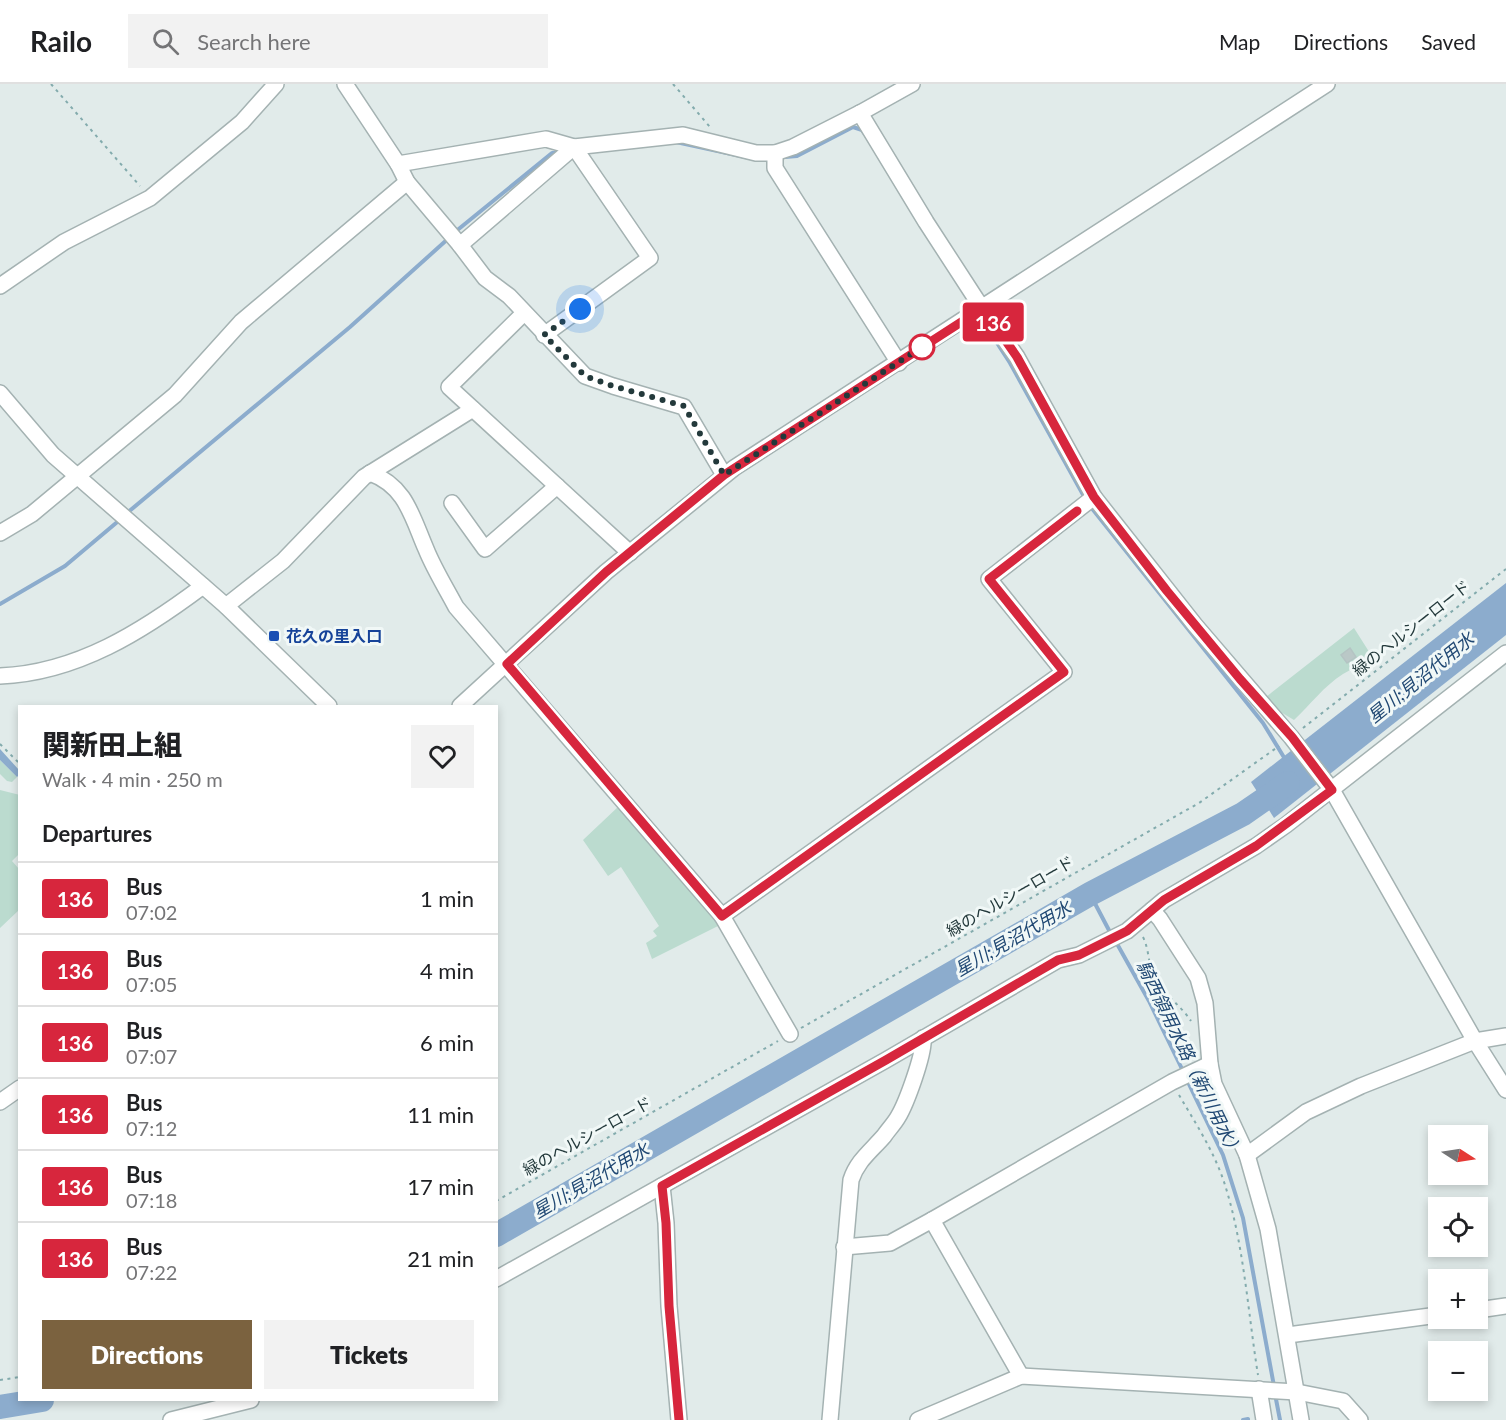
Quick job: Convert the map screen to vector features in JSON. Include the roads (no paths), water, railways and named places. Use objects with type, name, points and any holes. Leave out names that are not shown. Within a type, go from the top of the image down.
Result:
[{"type":"street","points":[[0,286],[64,242],[150,198],[242,122],[276,84]]},
{"type":"street","points":[[345,84],[398,164],[407,182],[485,278],[509,296],[585,376],[684,406],[724,475]]},
{"type":"street","points":[[398,164],[546,139],[574,147],[683,135],[756,153],[775,153],[792,147],[860,113],[912,84]]},
{"type":"street","points":[[461,705],[630,553],[724,475],[1327,84]]},
{"type":"street","points":[[860,113],[926,222],[1017,357],[1094,497],[1203,634],[1294,740],[1330,786],[1474,1041],[1506,1090]]},
{"type":"street","points":[[460,245],[574,147]]},
{"type":"street","points":[[544,335],[650,258],[574,147]]},
{"type":"street","points":[[775,153],[775,168],[899,363]]},
{"type":"street","points":[[0,533],[32,514],[175,395],[240,322],[407,182]]},
{"type":"street","points":[[524,313],[449,387],[630,553]]},
{"type":"street","points":[[0,393],[53,455],[226,606],[328,705]]},
{"type":"street","points":[[226,606],[283,561],[364,477],[473,409]]},
{"type":"street","points":[[370,473],[383,478],[400,494],[414,517],[426,550],[456,607],[722,916],[790,1034]]},
{"type":"street","points":[[452,503],[485,549],[557,486]]},
{"type":"street","points":[[722,916],[1064,672],[989,579],[1094,497]]},
{"type":"street","points":[[0,676],[45,669],[110,647],[141,631],[202,586]]},
{"type":"street","points":[[498,1278],[1058,960],[1079,955],[1133,932],[1164,900],[1256,846],[1330,786],[1506,653]]},
{"type":"street","points":[[1152,910],[1198,978],[1205,1003],[1203,1067],[1215,1083],[1247,1155],[1268,1229],[1288,1335],[1294,1392],[1301,1420]]},
{"type":"street","points":[[1247,1155],[1306,1112],[1361,1086],[1474,1041],[1506,1036]]},
{"type":"street","points":[[830,1420],[851,1180],[855,1168],[899,1116],[919,1064],[924,1044],[923,1038]]},
{"type":"street","points":[[844,1247],[890,1243],[1203,1067]]},
{"type":"street","points":[[0,1102],[18,1089]]},
{"type":"street","points":[[662,1186],[679,1420]]},
{"type":"street","points":[[932,1221],[1021,1376]]},
{"type":"street","points":[[1488,1309],[1506,1306]]},
{"type":"street","points":[[1288,1335],[1428,1316]]},
{"type":"street","points":[[918,1420],[1021,1376],[1261,1386],[1343,1401],[1360,1420]]},
{"type":"street","points":[[1261,1386],[1264,1420]]},
{"type":"street","points":[[171,1420],[246,1401]]},
{"type":"water","points":[[1506,583],[1506,635],[1274,818],[1251,782]]},
{"type":"water","points":[[0,749],[18,769],[18,776],[17,777],[0,760]]},
{"type":"waterway","points":[[785,157],[797,156],[853,127],[864,133]]},
{"type":"waterway","points":[[676,142],[750,158]]},
{"type":"waterway","points":[[455,232],[552,153],[558,153]]},
{"type":"waterway","points":[[127,513],[350,327],[450,237]]},
{"type":"waterway","points":[[988,329],[1010,363],[1086,500]]},
{"type":"waterway","points":[[1090,506],[1263,723],[1285,759]]},
{"type":"waterway","points":[[0,604],[65,566],[122,518]]},
{"type":"waterway","name":"星川;見沼代用水","points":[[498,1234],[1090,894],[1243,814],[1288,783]]},
{"type":"waterway","name":"騎西領用水路（新川用水）","points":[[1090,894],[1112,936]]},
{"type":"waterway","name":"騎西領用水路（新川用水）","points":[[1116,942],[1149,1001],[1183,1071]]},
{"type":"waterway","name":"騎西領用水路（新川用水）","points":[[1186,1078],[1223,1155],[1243,1218],[1274,1386]]},
{"type":"waterway","name":"騎西領用水路（新川用水）","points":[[1275,1394],[1280,1420]]},
{"type":"waterway","name":"星川;見沼代用水","points":[[0,1407],[36,1401]]},
{"type":"waterway","points":[[1243,1420],[1248,1419]]},
{"type":"place","name":"花久の里入口","points":[[274,636]]}]
